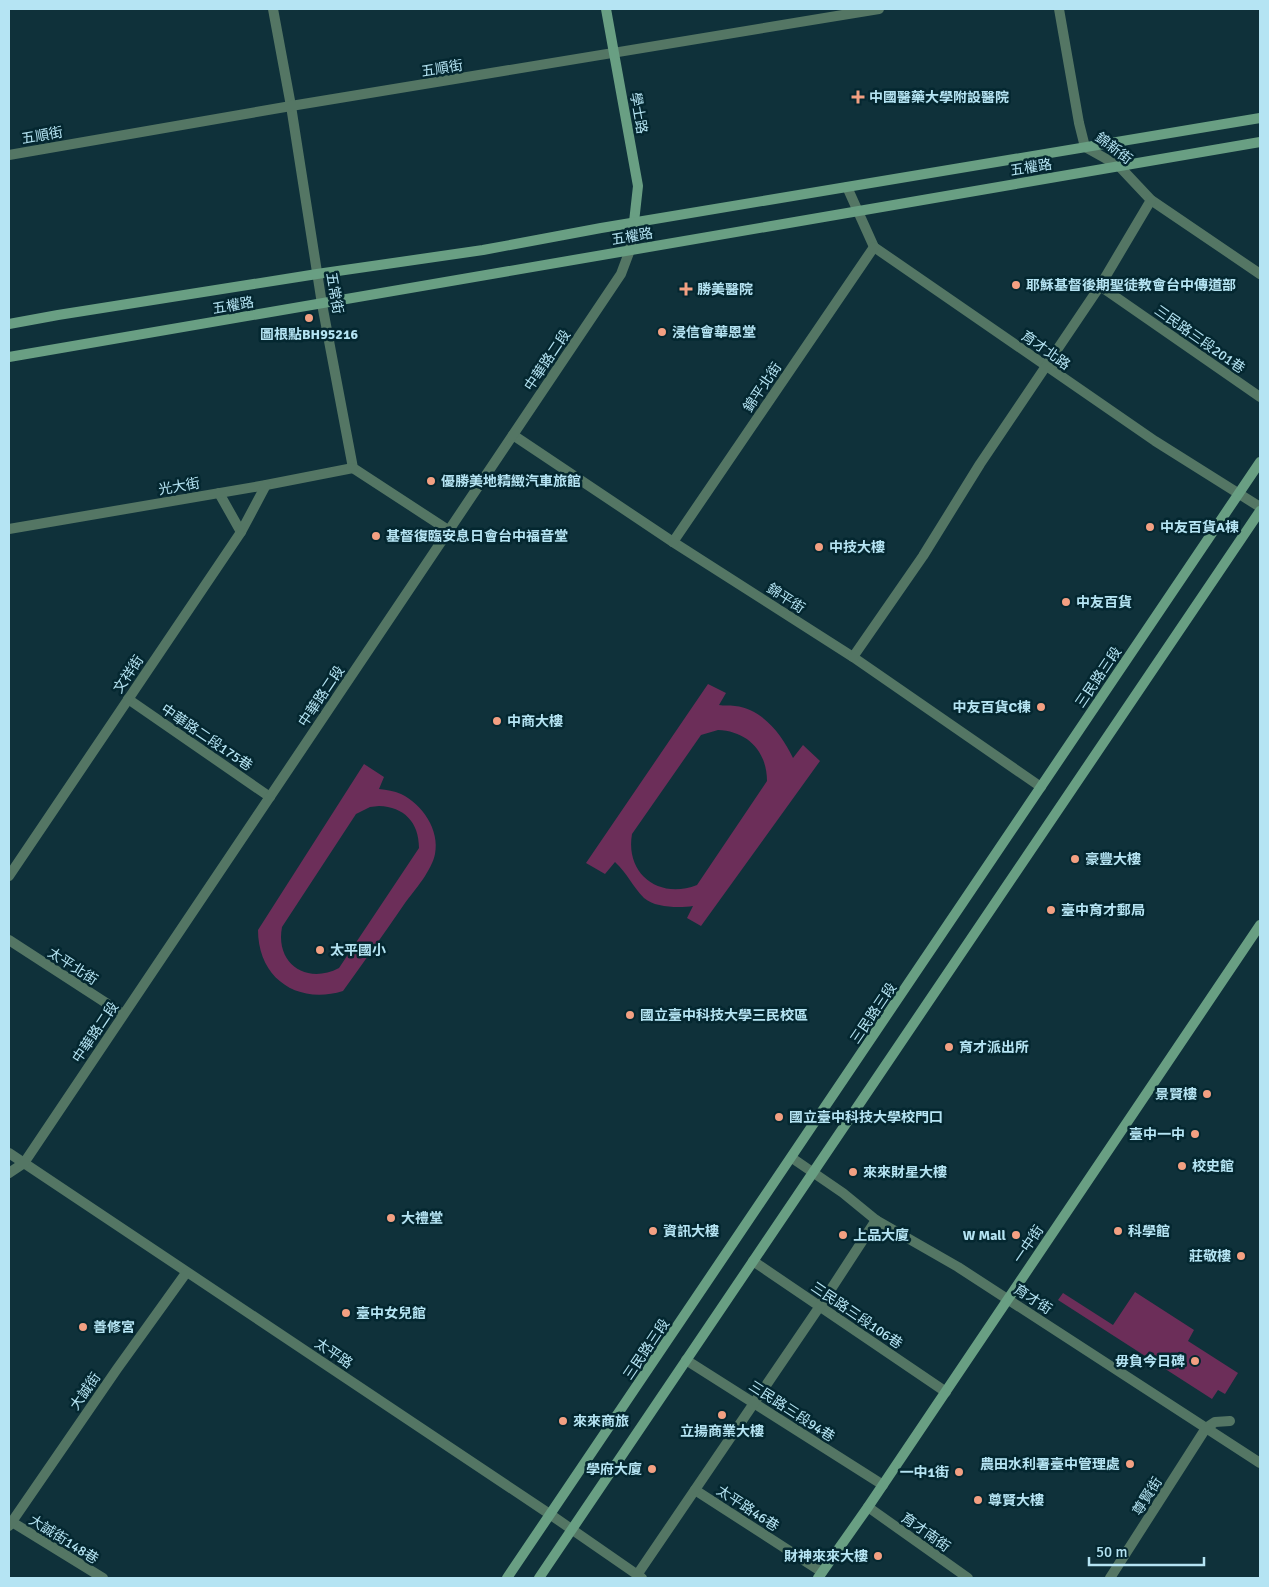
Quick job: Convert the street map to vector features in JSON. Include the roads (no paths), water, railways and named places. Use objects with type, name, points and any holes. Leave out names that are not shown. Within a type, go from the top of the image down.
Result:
[{"type":"main road","name":"學士路","points":[[606,9],[638,186],[634,222]]},
{"type":"main road","name":"五權路","points":[[9,324],[317,274],[484,250],[634,222],[1260,118]]},
{"type":"main road","name":"五權路","points":[[9,357],[1260,142]]},
{"type":"main road","name":"三民路三段","points":[[507,1578],[1260,462]]},
{"type":"main road","points":[[539,1578],[1260,511]]},
{"type":"main road","name":"一中街","points":[[820,1575],[946,1392],[1260,925]]},
{"type":"street","name":"五常街","points":[[273,9],[291,106],[322,304],[353,468]]},
{"type":"street","name":"五順街","points":[[9,155],[614,53],[832,13],[879,9]]},
{"type":"street","name":"錦新街","points":[[1059,9],[1085,148],[1119,166],[1151,200],[1260,274]]},
{"type":"street","points":[[847,187],[874,247]]},
{"type":"street","points":[[853,657],[1100,286],[1151,200]]},
{"type":"street","name":"中華路二段","points":[[9,1173],[24,1163],[621,274],[630,250],[634,222]]},
{"type":"street","name":"育才北路","points":[[874,247],[1155,441],[1260,507]]},
{"type":"street","name":"錦平北街","points":[[673,542],[874,247]]},
{"type":"street","name":"三民路三段201巷","points":[[1100,286],[1260,396]]},
{"type":"street","name":"錦平街","points":[[514,435],[673,542],[853,657],[1040,788]]},
{"type":"street","points":[[353,468],[448,530]]},
{"type":"street","name":"光大街","points":[[9,529],[266,485],[353,468]]},
{"type":"street","name":"文祥街","points":[[9,876],[242,532],[266,485]]},
{"type":"street","points":[[219,493],[242,532]]},
{"type":"street","name":"中華路二段175巷","points":[[128,699],[270,797]]},
{"type":"street","name":"太平北街","points":[[9,940],[123,1014]]},
{"type":"street","name":"太平路","points":[[9,1153],[640,1576]]},
{"type":"street","name":"育才街","points":[[792,1158],[814,1172],[876,1220],[958,1267],[1260,1463]]},
{"type":"street","points":[[696,1490],[876,1220]]},
{"type":"street","name":"三民路三段106巷","points":[[753,1261],[946,1392]]},
{"type":"street","name":"大誠街","points":[[10,1524],[186,1273]]},
{"type":"street","name":"三民路三段94巷","points":[[686,1360],[882,1485]]},
{"type":"street","points":[[1206,1428],[1215,1422],[1230,1421]]},
{"type":"street","name":"尊賢街","points":[[1110,1578],[1206,1428]]},
{"type":"street","name":"太平路46巷","points":[[640,1576],[696,1490],[820,1575]]},
{"type":"street","name":"育才南街","points":[[868,1507],[968,1578]]},
{"type":"street","name":"大誠街148巷","points":[[10,1524],[103,1578]]},
{"type":"place","name":"中國醫藥大學附設醫院","points":[[858,97]]},
{"type":"place","name":"耶穌基督後期聖徒教會台中傳道部","points":[[1016,285]]},
{"type":"place","name":"勝美醫院","points":[[686,289]]},
{"type":"place","name":"圖根點BH95216","points":[[309,318]]},
{"type":"place","name":"浸信會華恩堂","points":[[662,332]]},
{"type":"place","name":"優勝美地精緻汽車旅館","points":[[431,481]]},
{"type":"place","name":"中友百貨A棟","points":[[1150,527]]},
{"type":"place","name":"基督復臨安息日會台中福音堂","points":[[376,536]]},
{"type":"place","name":"中技大樓","points":[[819,547]]},
{"type":"place","name":"中友百貨","points":[[1066,602]]},
{"type":"place","name":"中友百貨C棟","points":[[1041,707]]},
{"type":"place","name":"中商大樓","points":[[497,721]]},
{"type":"place","name":"豪豐大樓","points":[[1075,859]]},
{"type":"place","name":"臺中育才郵局","points":[[1051,910]]},
{"type":"place","name":"太平國小","points":[[320,950]]},
{"type":"place","name":"國立臺中科技大學三民校區","points":[[630,1015]]},
{"type":"place","name":"育才派出所","points":[[949,1047]]},
{"type":"place","name":"景賢樓","points":[[1207,1094]]},
{"type":"place","name":"國立臺中科技大學校門口","points":[[779,1117]]},
{"type":"place","name":"臺中一中","points":[[1195,1134]]},
{"type":"place","name":"校史館","points":[[1182,1166]]},
{"type":"place","name":"來來財星大樓","points":[[853,1172]]},
{"type":"place","name":"大禮堂","points":[[391,1218]]},
{"type":"place","name":"資訊大樓","points":[[653,1231]]},
{"type":"place","name":"科學館","points":[[1118,1231]]},
{"type":"place","name":"上品大廈","points":[[843,1235]]},
{"type":"place","name":"W Mall","points":[[1016,1235]]},
{"type":"place","name":"莊敬樓","points":[[1241,1256]]},
{"type":"place","name":"臺中女兒館","points":[[346,1313]]},
{"type":"place","name":"善修宮","points":[[83,1327]]},
{"type":"place","name":"毋負今日碑","points":[[1195,1361]]},
{"type":"place","name":"立揚商業大樓","points":[[722,1415]]},
{"type":"place","name":"來來商旅","points":[[563,1421]]},
{"type":"place","name":"農田水利署臺中管理處","points":[[1130,1464]]},
{"type":"place","name":"學府大廈","points":[[652,1469]]},
{"type":"place","name":"一中1街","points":[[959,1472]]},
{"type":"place","name":"尊賢大樓","points":[[978,1500]]},
{"type":"place","name":"財神來來大樓","points":[[878,1556]]}]
